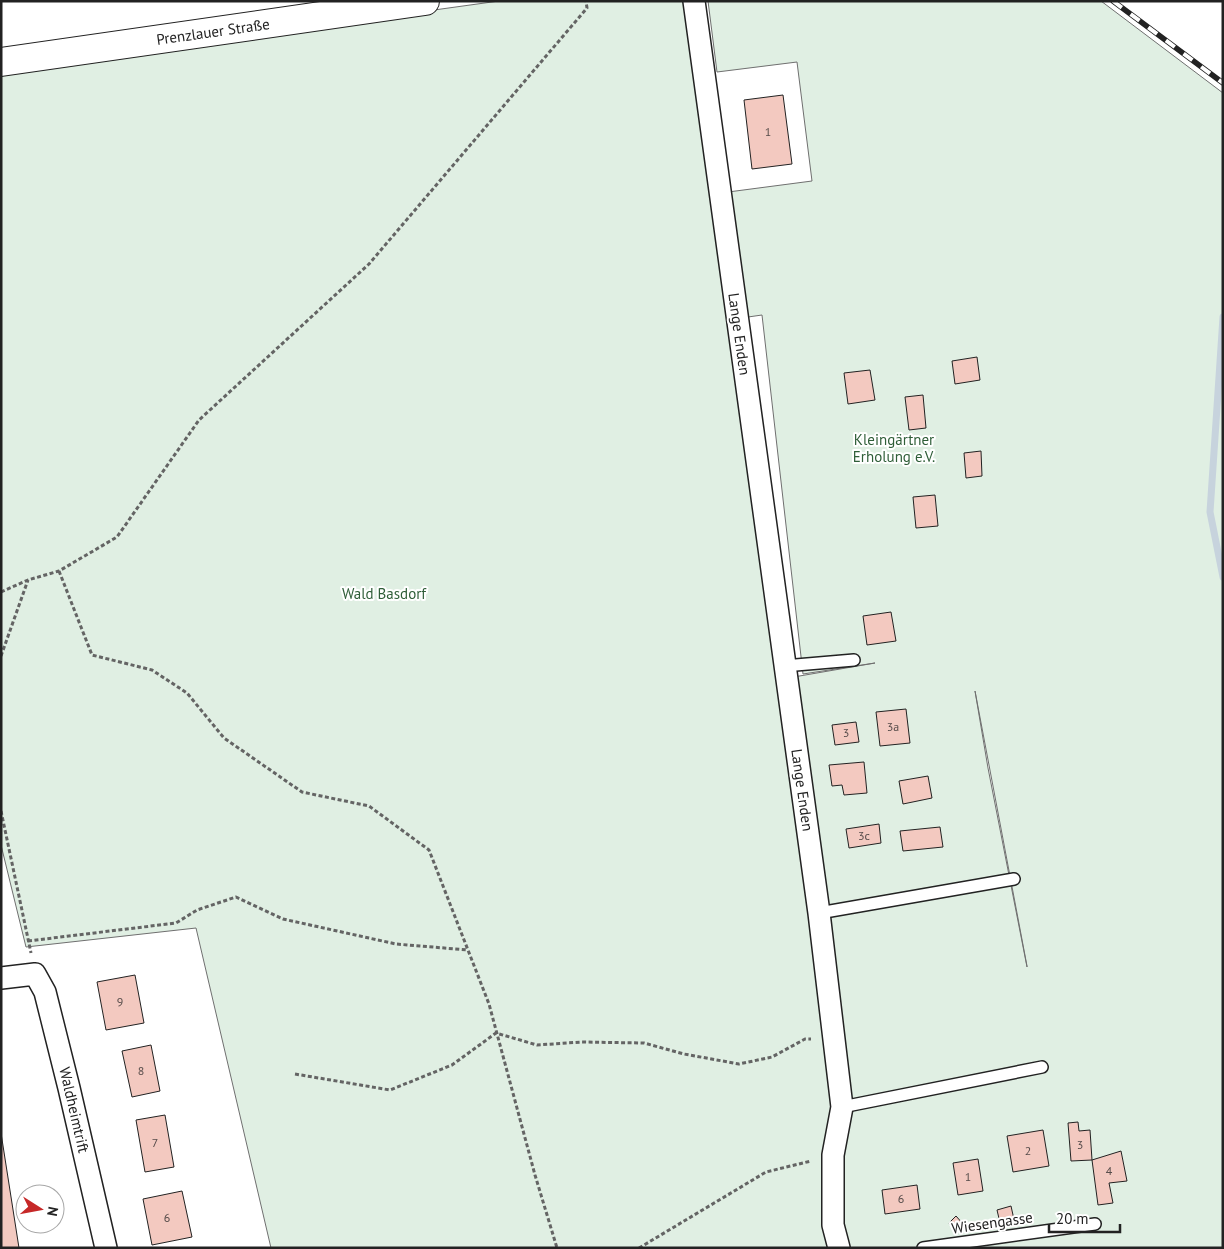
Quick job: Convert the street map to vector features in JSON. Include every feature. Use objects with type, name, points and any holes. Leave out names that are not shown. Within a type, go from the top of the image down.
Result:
[{"type":"main road","name":"Prenzlauer Straße","points":[[1,62],[425,1]]},
{"type":"street","name":"Lange Enden","points":[[694,1],[819,913],[842,1107],[833,1155],[833,1225],[839,1248]]},
{"type":"street","points":[[1,978],[36,974]]},
{"type":"street","name":"Waldheimtrift","points":[[36,974],[45,992],[106,1248]]},
{"type":"lane","points":[[784,666],[854,660]]},
{"type":"lane","points":[[819,913],[1014,879]]},
{"type":"lane","points":[[842,1107],[1042,1067]]},
{"type":"lane","name":"Wiesengasse","points":[[923,1248],[1095,1224]]},
{"type":"path","points":[[1,592],[28,580],[59,571],[117,537],[199,420],[369,264],[587,8],[586,1]]},
{"type":"path","points":[[59,571],[92,655],[152,670],[187,693],[224,738],[302,792],[369,806],[429,850],[489,1004],[535,1175],[557,1248]]},
{"type":"path","points":[[1,656],[28,580]]},
{"type":"path","points":[[1,811],[36,974]]},
{"type":"path","points":[[28,941],[176,923],[196,910],[236,897],[283,919],[396,944],[468,950]]},
{"type":"path","points":[[496,1033],[537,1046],[582,1042],[644,1043],[684,1054],[739,1064],[772,1057],[805,1039],[834,1039]]},
{"type":"path","points":[[295,1074],[390,1090],[452,1065],[496,1033]]},
{"type":"path","points":[[639,1248],[766,1172],[833,1155]]},
{"type":"green space","name":"Wald Basdorf","points":[[499,1],[686,1],[713,194],[812,181],[797,62],[717,72],[708,1],[1101,1],[1223,93],[1223,1248],[271,1248],[196,928],[26,947],[1,845],[1,70]],"holes":[[[762,315],[803,674],[875,663],[782,679],[734,319]],[[975,691],[1027,966],[1027,967],[988,768]]]},
{"type":"building","points":[[783,95],[792,164],[752,169],[744,100]]},
{"type":"building","points":[[977,357],[980,380],[955,384],[952,361]]},
{"type":"building","points":[[870,370],[875,400],[848,404],[844,373]]},
{"type":"building","points":[[923,395],[926,428],[909,430],[905,397]]},
{"type":"building","points":[[981,451],[982,476],[966,478],[964,453]]},
{"type":"building","points":[[935,495],[938,526],[916,528],[913,497]]},
{"type":"building","points":[[891,612],[896,641],[867,645],[863,616]]},
{"type":"building","points":[[906,709],[910,743],[880,746],[876,712]]},
{"type":"building","points":[[856,722],[859,742],[835,745],[832,725]]},
{"type":"building","points":[[864,762],[867,793],[844,795],[842,785],[832,786],[829,765]]},
{"type":"building","points":[[928,776],[932,798],[903,804],[899,781]]},
{"type":"building","points":[[879,824],[881,843],[849,848],[846,829]]},
{"type":"building","points":[[940,827],[943,847],[903,851],[900,831]]},
{"type":"building","points":[[135,975],[144,1023],[106,1030],[97,982]]},
{"type":"building","points":[[151,1045],[160,1091],[132,1097],[122,1051]]},
{"type":"building","points":[[165,1115],[174,1167],[145,1172],[136,1120]]},
{"type":"building","points":[[1078,1122],[1079,1131],[1090,1130],[1092,1160],[1071,1161],[1068,1123]]},
{"type":"building","points":[[1043,1130],[1049,1166],[1013,1172],[1007,1136]]},
{"type":"building","points":[[1,1133],[15,1222],[15,1234],[17,1234],[19,1248],[1,1248]]},
{"type":"building","points":[[1121,1151],[1127,1181],[1109,1183],[1113,1203],[1098,1205],[1092,1160]]},
{"type":"building","points":[[978,1159],[983,1191],[958,1195],[953,1163]]},
{"type":"building","points":[[917,1185],[920,1209],[885,1214],[882,1190]]},
{"type":"building","points":[[182,1191],[192,1237],[152,1245],[143,1199]]},
{"type":"building","points":[[1011,1206],[1015,1224],[1001,1227],[997,1210]]},
{"type":"building","points":[[956,1216],[964,1225],[956,1232],[949,1223]]},
{"type":"waterway","points":[[1223,317],[1210,512],[1223,577]]},
{"type":"railway","points":[[1113,1],[1223,83]]},
{"type":"park label","name":"Kleingärtner Erholung e.V.","points":[[894,448]]}]
